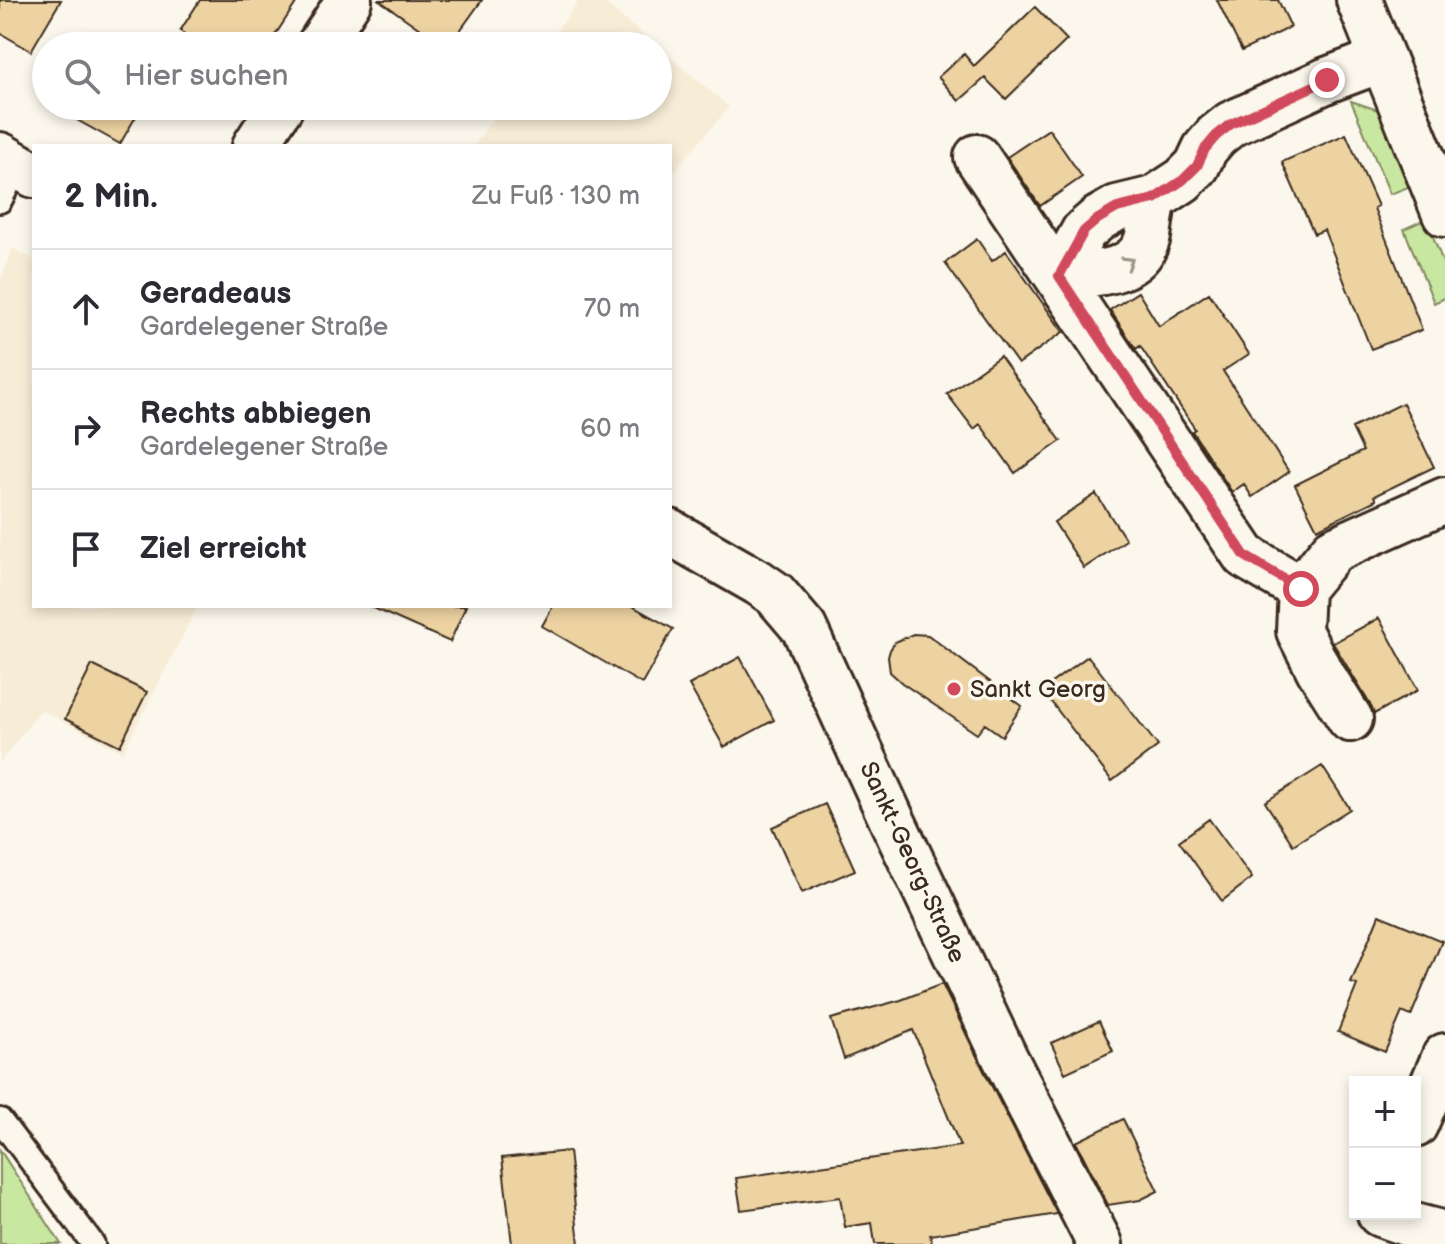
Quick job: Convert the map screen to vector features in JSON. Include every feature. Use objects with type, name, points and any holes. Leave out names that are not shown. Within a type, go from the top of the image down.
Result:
[{"type":"street","points":[[328,32],[349,0]]},
{"type":"street","points":[[1359,0],[1445,214]]},
{"type":"street","points":[[1059,276],[1084,231],[1117,208],[1154,199],[1183,180],[1197,166],[1216,136],[1231,124],[1327,80],[1383,59]]},
{"type":"street","points":[[256,144],[272,120]]},
{"type":"street","points":[[977,157],[1245,556],[1301,589]]},
{"type":"street","points":[[1350,719],[1299,631],[1301,589],[1333,550],[1445,500]]},
{"type":"street","name":"Sankt-Georg-Straße","points":[[672,533],[767,588],[790,609],[804,628],[999,1044],[1100,1244]]},
{"type":"street","points":[[1421,1111],[1445,1056]]},
{"type":"street","points":[[1363,1244],[1375,1220]]},
{"type":"street","points":[[1395,1220],[1445,1234]]},
{"type":"lane","points":[[0,1120],[93,1244]]},
{"type":"shaded area","points":[[579,0],[601,0],[639,32],[556,32]]},
{"type":"shaded area","points":[[672,59],[729,107],[672,174],[672,144],[475,144],[492,120],[672,120]]},
{"type":"shaded area","points":[[13,248],[32,259],[32,608],[197,608],[123,752],[41,710],[0,762],[0,284]]},
{"type":"green space","points":[[1351,101],[1381,111],[1411,186],[1390,194]]},
{"type":"green space","points":[[1426,219],[1445,267],[1445,298],[1434,303],[1404,229]]},
{"type":"green space","points":[[0,1150],[61,1244],[0,1244]]},
{"type":"building","points":[[0,0],[61,0],[42,32],[32,32],[31,51],[0,33]]},
{"type":"building","points":[[200,0],[298,0],[277,32],[180,31]]},
{"type":"building","points":[[379,0],[482,0],[459,32],[424,32]]},
{"type":"building","points":[[1217,0],[1278,0],[1291,27],[1242,51]]},
{"type":"building","points":[[1035,7],[1067,40],[1006,99],[985,78],[959,101],[938,77],[964,54],[974,66]]},
{"type":"building","points":[[77,120],[134,120],[120,144]]},
{"type":"building","points":[[1049,129],[1082,177],[1040,206],[1007,157]]},
{"type":"building","points":[[1346,134],[1378,206],[1374,208],[1422,330],[1371,349],[1324,230],[1314,234],[1282,162]]},
{"type":"building","points":[[977,239],[992,261],[1006,251],[1063,332],[1018,364],[945,263]]},
{"type":"building","points":[[1138,292],[1159,326],[1209,293],[1249,354],[1223,371],[1289,472],[1252,497],[1244,484],[1232,492],[1140,346],[1136,349],[1110,310]]},
{"type":"building","points":[[1000,356],[1061,441],[1015,473],[980,424],[974,429],[947,394]]},
{"type":"building","points":[[1403,403],[1434,467],[1374,496],[1376,500],[1317,529],[1295,485],[1363,451],[1352,428]]},
{"type":"building","points":[[1096,494],[1126,540],[1084,568],[1054,522]]},
{"type":"building","points":[[374,608],[465,608],[450,642]]},
{"type":"building","points":[[552,608],[636,608],[673,629],[642,684],[542,626]]},
{"type":"building","points":[[1379,618],[1418,690],[1374,714],[1333,643]]},
{"type":"building","name":"Sankt Georg","points":[[913,634],[928,635],[1022,706],[1002,736],[985,724],[977,734],[890,672],[890,650],[895,642]]},
{"type":"building","points":[[1088,656],[1158,746],[1112,781],[1042,690]]},
{"type":"building","points":[[740,657],[774,720],[724,747],[689,685]]},
{"type":"building","points":[[92,665],[147,692],[120,746],[65,719]]},
{"type":"building","points":[[1322,766],[1350,809],[1293,845],[1265,802]]},
{"type":"building","points":[[825,804],[855,870],[802,893],[772,827]]},
{"type":"building","points":[[1209,819],[1252,878],[1222,901],[1179,841]]},
{"type":"building","points":[[1379,915],[1442,941],[1411,1016],[1402,1012],[1385,1052],[1338,1032],[1357,985],[1351,983]]},
{"type":"building","points":[[942,984],[1057,1214],[930,1235],[932,1244],[875,1244],[872,1223],[845,1227],[840,1197],[741,1210],[736,1178],[960,1146],[913,1030],[844,1059],[831,1019],[901,1000]]},
{"type":"building","points":[[1099,1021],[1113,1051],[1065,1073],[1051,1043]]},
{"type":"building","points":[[1123,1119],[1158,1191],[1140,1200],[1108,1205],[1076,1142]]},
{"type":"building","points":[[569,1151],[579,1244],[512,1244],[502,1158]]},
{"type":"place","name":"Sankt Georg","points":[[954,689]]},
{"type":"route","points":[[1301,589],[1245,556],[1059,276],[1084,231],[1098,219],[1117,208],[1154,199],[1183,180],[1197,166],[1216,136],[1231,124],[1327,80]]}]
